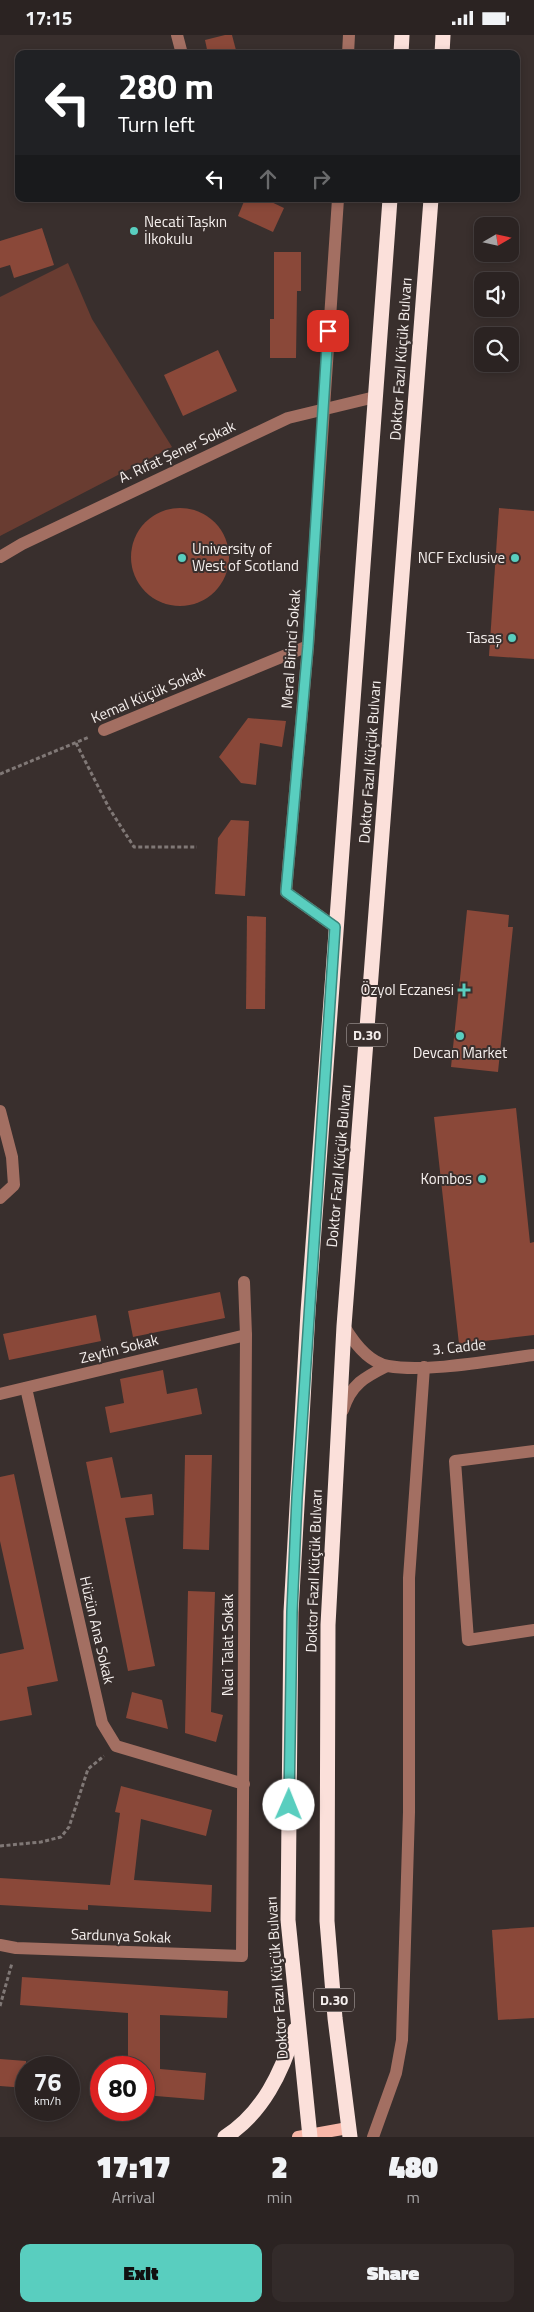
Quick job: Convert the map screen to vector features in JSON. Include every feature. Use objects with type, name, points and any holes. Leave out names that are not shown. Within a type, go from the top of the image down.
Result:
[{"type":"highway","points":[[401,50],[402,35]]},
{"type":"highway","points":[[442,50],[443,35]]},
{"type":"highway","name":"Doktor Fazıl Küçük Bulvarı","points":[[305,2136],[288,1920],[292,1612],[308,1302],[390,202]]},
{"type":"highway","name":"Doktor Fazıl Küçük Bulvarı","points":[[349,2133],[335,2019],[327,1921],[328,1625],[344,1326],[431,202]]},
{"type":"highway","points":[[225,2137],[241,2127],[263,2100],[284,2063],[297,2024]]},
{"type":"main road","points":[[305,2136],[349,2133]]},
{"type":"street","points":[[177,35],[181,50]]},
{"type":"street","points":[[348,50],[349,35]]},
{"type":"street","name":"Meral Birinci Sokak","points":[[335,927],[286,892],[308,646],[338,202]]},
{"type":"street","name":"A. Rıfat Şener Sokak","points":[[0,557],[22,544],[288,418],[323,408],[375,397]]},
{"type":"street","name":"Kemal Küçük Sokak","points":[[104,730],[308,646]]},
{"type":"street","points":[[0,1111],[12,1157],[14,1185],[0,1198]]},
{"type":"street","points":[[244,1282],[246,1335]]},
{"type":"street","points":[[339,1425],[348,1395],[359,1382],[387,1366],[363,1352],[353,1341],[344,1326]]},
{"type":"street","name":"Zeytin Sokak","points":[[0,1394],[246,1335]]},
{"type":"street","name":"Naci Talat Sokak","points":[[242,1956],[246,1335]]},
{"type":"street","name":"3. Cadde","points":[[387,1366],[424,1367],[534,1355]]},
{"type":"street","points":[[373,2137],[396,2073],[402,2040],[409,1811],[409,1579],[424,1367]]},
{"type":"street","name":"Hüzün Ana Sokak","points":[[26,1388],[102,1723],[116,1746]]},
{"type":"street","points":[[534,1451],[455,1461],[468,1640],[534,1630]]},
{"type":"street","points":[[116,1746],[244,1784]]},
{"type":"street","name":"Sardunya Sokak","points":[[0,1945],[16,1948],[242,1956]]},
{"type":"path","name":"Kemal Küçük Sokak","points":[[0,774],[104,730]]},
{"type":"path","points":[[76,743],[109,808],[134,847],[197,847]]},
{"type":"path","points":[[0,1846],[41,1842],[61,1837],[69,1827],[88,1769],[116,1746]]},
{"type":"path","points":[[0,2006],[16,1948]]},
{"type":"shaded area","points":[[68,263],[92,319],[172,447],[0,536],[0,297]]},
{"type":"building","points":[[232,35],[236,50],[207,50],[205,40]]},
{"type":"building","points":[[244,202],[271,202],[284,208],[273,232],[238,216]]},
{"type":"building","points":[[42,228],[54,265],[14,278],[10,265],[0,268],[0,241]]},
{"type":"building","points":[[274,252],[301,252],[301,291],[297,291],[296,358],[270,358],[270,319],[274,319]]},
{"type":"building","points":[[218,350],[237,391],[183,416],[164,375]]},
{"type":"building","points":[[180,508],[199,512],[215,522],[225,538],[229,557],[225,576],[215,592],[199,602],[180,606],[161,602],[145,592],[135,576],[131,557],[135,538],[145,522],[161,512]]},
{"type":"building","name":"NCF Exclusive","points":[[499,508],[534,511],[534,659],[489,656]]},
{"type":"building","points":[[248,718],[286,721],[282,747],[260,743],[256,785],[241,783],[219,757]]},
{"type":"building","points":[[231,820],[249,821],[245,896],[215,894],[218,838]]},
{"type":"building","points":[[467,910],[509,915],[508,927],[513,927],[498,1072],[451,1067]]},
{"type":"building","points":[[247,916],[266,917],[265,1009],[246,1009]]},
{"type":"building","name":"Kombos","points":[[516,1108],[530,1243],[534,1242],[534,1335],[459,1344],[434,1117]]},
{"type":"building","points":[[220,1292],[225,1318],[133,1337],[128,1311]]},
{"type":"building","points":[[96,1315],[101,1341],[9,1360],[3,1334]]},
{"type":"building","points":[[163,1370],[167,1394],[197,1388],[202,1414],[110,1433],[105,1407],[124,1403],[120,1379]]},
{"type":"building","points":[[185,1455],[212,1455],[209,1550],[183,1549]]},
{"type":"building","points":[[112,1457],[121,1498],[152,1494],[154,1515],[125,1518],[155,1666],[128,1671],[86,1462]]},
{"type":"building","points":[[14,1474],[58,1681],[27,1687],[32,1715],[0,1721],[0,1654],[24,1649],[0,1541],[0,1477]]},
{"type":"building","points":[[188,1591],[215,1592],[211,1712],[223,1715],[216,1742],[185,1733]]},
{"type":"building","points":[[132,1692],[162,1700],[168,1729],[126,1718]]},
{"type":"building","points":[[121,1786],[212,1810],[206,1836],[141,1819],[134,1880],[212,1885],[211,1912],[88,1905],[88,1910],[0,1905],[0,1878],[110,1885],[120,1813],[115,1812]]},
{"type":"building","points":[[534,1927],[534,2018],[498,2020],[492,1930]]},
{"type":"building","points":[[22,1977],[228,1991],[227,2018],[160,2015],[160,2069],[206,2073],[204,2100],[155,2096],[155,2056],[128,2056],[128,2013],[20,2005]]},
{"type":"building","points":[[0,2059],[15,2060],[15,2087],[0,2086]]},
{"type":"place","name":"Necati Taşkın İlkokulu","points":[[134,231]]},
{"type":"place","name":"University of West of Scotland","points":[[182,558]]},
{"type":"place","name":"NCF Exclusive","points":[[515,558]]},
{"type":"place","name":"Tasaş","points":[[512,638]]},
{"type":"place","name":"Özyol Eczanesi","points":[[464,990]]},
{"type":"place","name":"Devcan Market","points":[[460,1036]]},
{"type":"place","name":"Kombos","points":[[482,1179]]},
{"type":"route","points":[[289,1805],[292,1612],[297,1498],[335,927],[286,892],[308,646],[328,331]]}]
